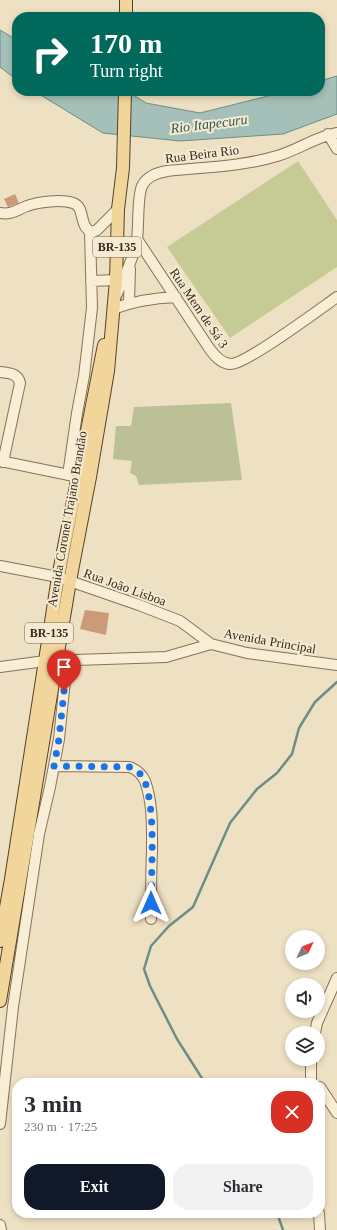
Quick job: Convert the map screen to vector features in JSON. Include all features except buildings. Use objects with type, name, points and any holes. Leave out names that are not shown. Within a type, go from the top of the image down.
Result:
[{"type":"main road","points":[[126,0],[126,12]]},
{"type":"main road","name":"Avenida Coronel Trajano Brandão","points":[[0,1001],[56,661],[108,371],[116,280],[118,209],[123,168],[125,96]]},
{"type":"main road","name":"Avenida Coronel Trajano Brandão","points":[[0,942],[56,661],[58,577],[73,475],[103,347],[112,327]]},
{"type":"street","points":[[333,134],[337,149]]},
{"type":"street","name":"Rua Beira Rio","points":[[114,305],[130,265],[137,239],[141,187],[151,176],[167,171],[235,164],[276,156],[333,134]]},
{"type":"street","points":[[0,213],[8,214],[34,204],[72,202],[77,204],[79,207],[85,227],[90,232],[92,308],[84,376],[77,413],[73,475]]},
{"type":"street","points":[[90,232],[98,230],[118,209]]},
{"type":"street","name":"Rua Mem de Sá 3","points":[[137,239],[209,348],[220,360],[227,363],[234,363],[254,353],[337,297]]},
{"type":"street","points":[[130,265],[130,302]]},
{"type":"street","points":[[91,281],[116,280]]},
{"type":"street","points":[[114,305],[151,298],[176,297]]},
{"type":"street","points":[[0,372],[16,376],[20,383],[2,462],[90,477]]},
{"type":"street","name":"Rua João Lisboa","points":[[0,566],[58,577],[139,605],[180,621],[211,644]]},
{"type":"street","name":"Avenida Principal","points":[[0,667],[56,661],[166,657],[211,644],[254,654],[337,665]]},
{"type":"street","name":"Avenida Coronel Trajano Brandão","points":[[0,1124],[13,1007],[39,834],[59,739],[56,661]]},
{"type":"street","points":[[54,766],[130,767],[142,776],[151,807],[151,919]]},
{"type":"street","points":[[316,1026],[337,978]]},
{"type":"street","points":[[311,1066],[311,1078]]},
{"type":"street","points":[[325,1095],[337,1113]]},
{"type":"street","points":[[319,1218],[320,1230]]},
{"type":"street","points":[[0,1225],[1,1230]]},
{"type":"green space","points":[[298,161],[337,220],[337,267],[230,338],[167,247]]},
{"type":"green space","points":[[231,403],[242,480],[139,485],[136,476],[130,473],[132,461],[113,459],[116,426],[131,426],[134,407]]},
{"type":"water","points":[[0,30],[12,37],[12,76],[0,67]]},
{"type":"water","name":"Rio Itapecuru","points":[[337,76],[337,114],[283,134],[180,141],[103,133],[42,96],[135,96],[146,103],[200,113],[268,96],[325,96],[325,80]]},
{"type":"waterway","name":"Avenida Principal","points":[[202,1078],[177,1039],[150,986],[144,969],[151,946],[169,926],[193,907],[230,823],[257,789],[277,773],[292,754],[299,728],[315,702],[337,682]]},
{"type":"waterway","name":"Avenida Principal","points":[[279,1218],[283,1230]]},
{"type":"route","points":[[64,691],[59,739],[54,766],[130,767],[139,772],[145,781],[151,807],[152,826],[151,903]]}]
